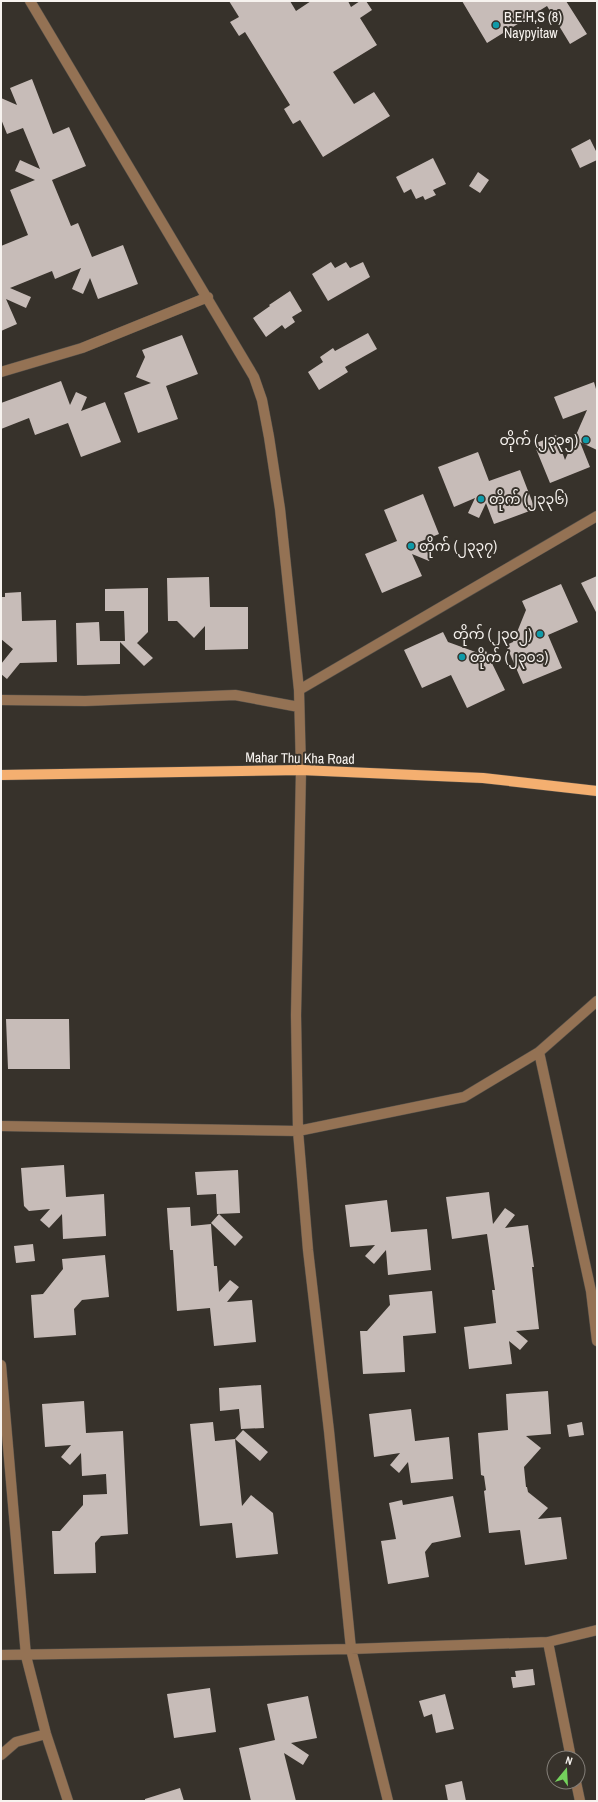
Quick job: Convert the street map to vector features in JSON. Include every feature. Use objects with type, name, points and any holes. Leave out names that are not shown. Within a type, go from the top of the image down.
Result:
[{"type":"main road","name":"Mahar Thu Kha Road","points":[[1,775],[301,770],[483,778],[597,792]]},
{"type":"street","points":[[30,1],[208,297],[254,377],[262,400],[280,509],[299,690],[301,770],[296,1015],[298,1131],[308,1250],[329,1431],[351,1649],[388,1801]]},
{"type":"street","points":[[1,372],[82,348],[208,297]]},
{"type":"street","points":[[299,690],[597,516]]},
{"type":"street","points":[[1,700],[85,701],[235,695],[299,707]]},
{"type":"street","points":[[1,1126],[298,1131],[464,1097],[539,1052],[597,1001]]},
{"type":"street","points":[[539,1052],[591,1291],[597,1341]]},
{"type":"street","points":[[1,1365],[26,1656],[46,1734],[68,1801]]},
{"type":"street","points":[[1,1655],[26,1656],[351,1649],[548,1642],[597,1630]]},
{"type":"street","points":[[548,1642],[569,1750]]},
{"type":"street","points":[[1,1755],[16,1742],[46,1734]]},
{"type":"street","points":[[578,1790],[580,1801]]},
{"type":"building","points":[[229,1],[290,1],[296,11],[311,1],[348,1],[351,7],[360,1],[366,1],[372,10],[360,18],[377,45],[333,72],[354,104],[374,92],[390,116],[323,157],[300,120],[293,124],[284,109],[290,105],[245,32],[239,36],[230,22],[239,17]]},
{"type":"building","name":"B.E.H,S (8) Naypyitaw","points":[[462,1],[566,1],[587,34],[570,44],[547,6],[487,43]]},
{"type":"building","points":[[32,79],[53,134],[69,127],[86,166],[52,180],[71,226],[78,223],[92,257],[123,245],[138,284],[98,299],[90,278],[83,294],[72,289],[81,268],[55,279],[52,271],[10,288],[31,297],[26,308],[6,299],[17,324],[1,331],[1,246],[28,235],[10,190],[35,180],[15,171],[20,160],[40,169],[23,128],[7,134],[1,119],[1,98],[17,105],[10,88]]},
{"type":"building","points":[[590,139],[597,153],[597,160],[580,168],[571,149]]},
{"type":"building","points":[[433,158],[446,184],[433,190],[436,195],[425,200],[423,196],[416,199],[411,189],[404,193],[396,177]]},
{"type":"building","points":[[478,172],[489,180],[480,193],[469,186]]},
{"type":"building","points":[[331,262],[335,268],[346,262],[350,268],[363,262],[370,277],[328,301],[312,274]]},
{"type":"building","points":[[290,291],[302,311],[292,317],[295,322],[285,329],[282,325],[266,337],[253,318]]},
{"type":"building","points":[[368,333],[377,349],[345,367],[348,372],[319,390],[308,372],[323,362],[320,357],[333,348],[335,351]]},
{"type":"building","points":[[182,335],[198,374],[166,386],[178,419],[138,433],[124,393],[151,383],[136,377],[145,357],[142,350]]},
{"type":"building","points":[[61,381],[70,405],[76,392],[87,397],[81,411],[105,402],[121,442],[81,457],[68,423],[35,435],[29,418],[1,429],[1,403]]},
{"type":"building","points":[[594,382],[596,389],[597,387],[597,450],[580,442],[590,467],[550,483],[534,444],[556,435],[565,460],[587,410],[563,419],[554,397]]},
{"type":"building","points":[[478,452],[489,481],[520,470],[535,509],[494,524],[486,503],[479,518],[468,513],[475,498],[454,507],[438,467]]},
{"type":"building","points":[[423,494],[439,534],[417,543],[433,550],[429,561],[412,554],[422,576],[382,593],[365,554],[397,541],[384,510]]},
{"type":"building","points":[[597,576],[597,614],[581,583]]},
{"type":"building","points":[[209,577],[210,607],[248,607],[248,649],[205,650],[205,626],[194,638],[177,621],[168,621],[167,578]]},
{"type":"building","points":[[561,584],[578,622],[548,635],[562,668],[523,684],[506,645],[513,642],[526,610],[522,601]]},
{"type":"building","points":[[148,588],[148,632],[137,643],[153,658],[144,666],[120,642],[120,664],[77,665],[76,623],[99,622],[100,641],[125,641],[124,611],[105,611],[105,589]]},
{"type":"building","points":[[21,592],[22,621],[56,620],[57,662],[20,663],[7,679],[1,674],[1,664],[13,649],[1,639],[1,597],[5,597],[5,593]]},
{"type":"building","points":[[443,632],[448,642],[481,654],[486,651],[505,690],[467,708],[451,675],[422,688],[404,650]]},
{"type":"building","points":[[6,1019],[69,1019],[70,1069],[8,1069]]},
{"type":"building","points":[[64,1165],[66,1197],[104,1194],[106,1236],[63,1239],[62,1214],[49,1228],[40,1220],[50,1209],[29,1211],[24,1206],[21,1168]]},
{"type":"building","points":[[238,1170],[240,1213],[217,1214],[216,1194],[197,1195],[195,1172]]},
{"type":"building","points":[[489,1192],[493,1224],[505,1208],[515,1215],[505,1228],[528,1225],[534,1267],[532,1267],[539,1329],[516,1331],[528,1341],[520,1350],[509,1341],[512,1364],[469,1369],[464,1327],[496,1323],[492,1290],[495,1290],[487,1234],[452,1239],[446,1197]]},
{"type":"building","points":[[387,1200],[391,1232],[427,1229],[431,1270],[388,1275],[386,1250],[374,1264],[365,1256],[375,1245],[350,1247],[345,1205]]},
{"type":"building","points":[[190,1207],[191,1226],[211,1224],[214,1266],[217,1266],[219,1292],[230,1280],[239,1287],[227,1302],[252,1300],[256,1342],[214,1346],[210,1308],[177,1311],[173,1250],[170,1250],[167,1208]]},
{"type":"building","points":[[219,1214],[243,1237],[235,1246],[211,1223]]},
{"type":"building","points":[[33,1244],[35,1261],[16,1263],[14,1246]]},
{"type":"building","points":[[105,1255],[109,1297],[82,1300],[74,1309],[76,1335],[34,1338],[31,1295],[43,1294],[63,1269],[62,1259]]},
{"type":"building","points":[[432,1291],[436,1333],[403,1336],[405,1372],[363,1374],[360,1331],[367,1331],[390,1305],[389,1295]]},
{"type":"building","points":[[261,1385],[264,1428],[241,1429],[239,1409],[220,1411],[219,1388]]},
{"type":"building","points":[[548,1391],[551,1434],[526,1436],[541,1448],[524,1467],[526,1487],[528,1492],[548,1508],[538,1519],[561,1517],[567,1559],[525,1565],[520,1530],[489,1533],[484,1491],[486,1490],[484,1476],[481,1475],[478,1433],[508,1430],[506,1394]]},
{"type":"building","points":[[84,1401],[86,1433],[123,1431],[128,1534],[101,1536],[95,1543],[96,1573],[54,1574],[52,1531],[60,1531],[83,1505],[83,1495],[107,1494],[106,1474],[82,1476],[81,1453],[70,1465],[61,1457],[71,1445],[45,1447],[42,1404]]},
{"type":"building","points":[[411,1409],[415,1441],[449,1437],[453,1479],[411,1483],[408,1462],[399,1473],[390,1465],[400,1453],[374,1457],[369,1414]]},
{"type":"building","points":[[213,1422],[215,1441],[235,1439],[242,1506],[251,1495],[273,1513],[278,1554],[236,1558],[232,1523],[200,1526],[190,1424]]},
{"type":"building","points":[[582,1422],[584,1435],[569,1437],[567,1425]]},
{"type":"building","points":[[243,1430],[268,1452],[260,1461],[235,1439]]},
{"type":"building","points":[[453,1496],[461,1537],[432,1543],[425,1552],[429,1577],[388,1584],[381,1541],[396,1539],[389,1503],[402,1500],[403,1505]]},
{"type":"building","points":[[533,1669],[535,1685],[513,1688],[511,1677],[516,1677],[515,1671]]},
{"type":"building","points":[[210,1688],[216,1732],[174,1738],[167,1694]]},
{"type":"building","points":[[445,1694],[454,1729],[436,1733],[432,1714],[424,1717],[419,1701]]},
{"type":"building","points":[[308,1696],[317,1738],[291,1743],[309,1755],[303,1765],[284,1753],[296,1801],[251,1801],[239,1748],[275,1740],[267,1704]]},
{"type":"building","points":[[462,1781],[466,1801],[448,1801],[445,1785]]},
{"type":"building","points":[[180,1788],[184,1801],[145,1801],[145,1799]]},
{"type":"place","name":"B.E.H,S (8) Naypyitaw","points":[[496,25]]},
{"type":"place","name":"တိုက် (၂၃၃၅)","points":[[586,440]]},
{"type":"place","name":"တိုက် (၂၃၃၆)","points":[[481,499]]},
{"type":"place","name":"တိုက် (၂၃၃၇)","points":[[411,546]]},
{"type":"place","name":"တိုက် (၂၃၀၂)","points":[[540,634]]},
{"type":"place","name":"တိုက် (၂၃၀၁)","points":[[462,657]]}]
